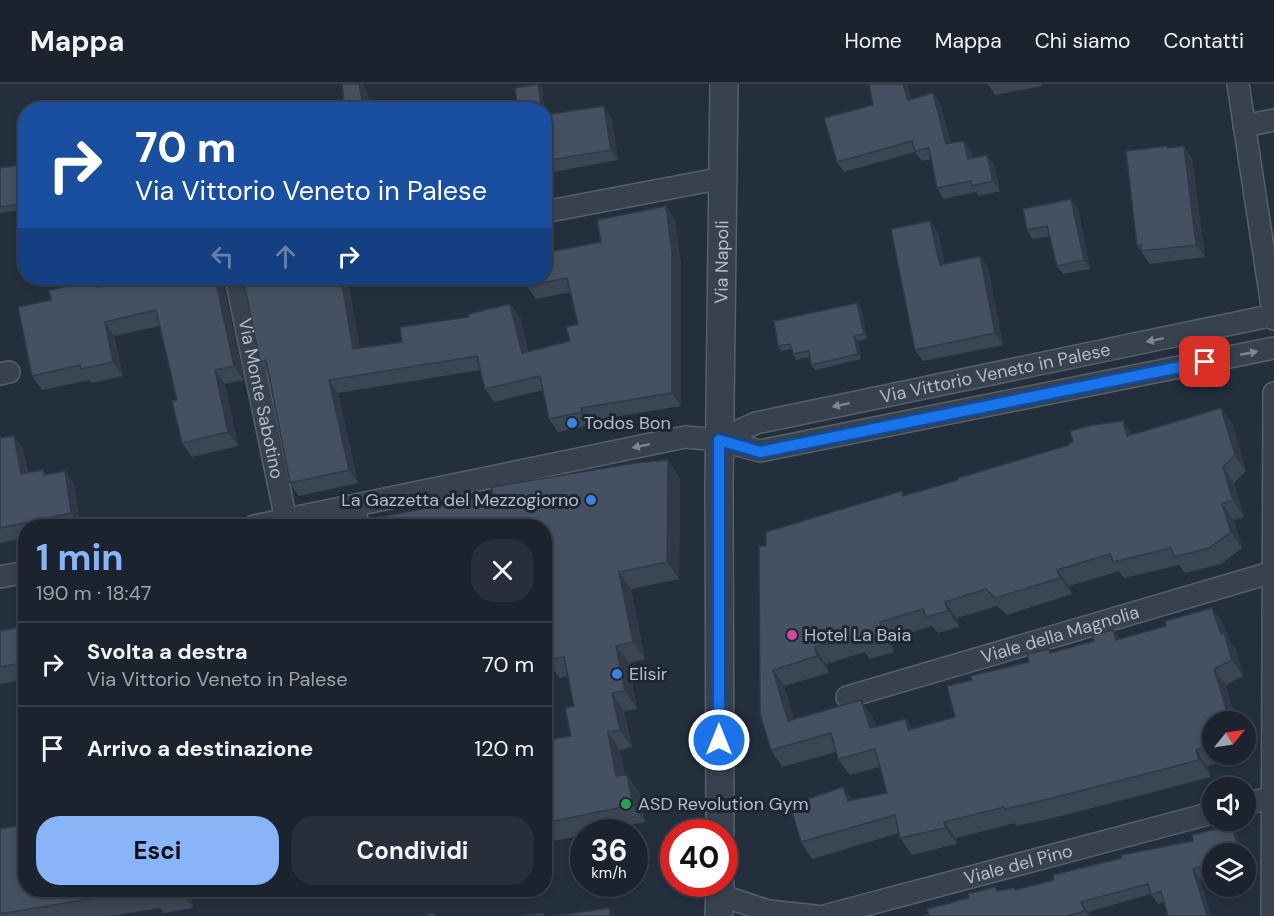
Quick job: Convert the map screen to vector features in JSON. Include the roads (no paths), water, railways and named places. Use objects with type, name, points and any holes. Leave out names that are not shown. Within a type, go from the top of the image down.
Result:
[{"type":"street","name":"Via Napoli","points":[[720,819],[719,440],[724,84]]},
{"type":"street","points":[[1238,84],[1274,317]]},
{"type":"street","points":[[1244,126],[1274,120]]},
{"type":"street","points":[[552,210],[723,178]]},
{"type":"street","name":"Via Monte Sabotino","points":[[237,285],[286,519]]},
{"type":"street","name":"Via Vittorio Veneto in Palese","points":[[719,440],[756,423],[1274,317]]},
{"type":"street","name":"Via Vittorio Veneto in Palese","points":[[304,519],[356,516],[685,437],[719,440],[760,452],[1274,348]]},
{"type":"street","points":[[1272,916],[1274,393]]},
{"type":"street","name":"Viale della Magnolia","points":[[847,697],[1273,572]]},
{"type":"street","points":[[0,577],[18,574]]},
{"type":"street","points":[[1256,801],[1273,797]]},
{"type":"street","name":"Viale del Pino","points":[[824,916],[1202,816]]},
{"type":"street","points":[[720,898],[768,911],[815,916]]},
{"type":"place","name":"Todos Bon","points":[[572,423]]},
{"type":"place","name":"La Gazzetta del Mezzogiorno","points":[[591,500]]},
{"type":"place","name":"Hotel La Baia","points":[[792,635]]},
{"type":"place","name":"Elisir","points":[[617,674]]},
{"type":"place","name":"ASD Revolution Gym","points":[[626,804]]}]
